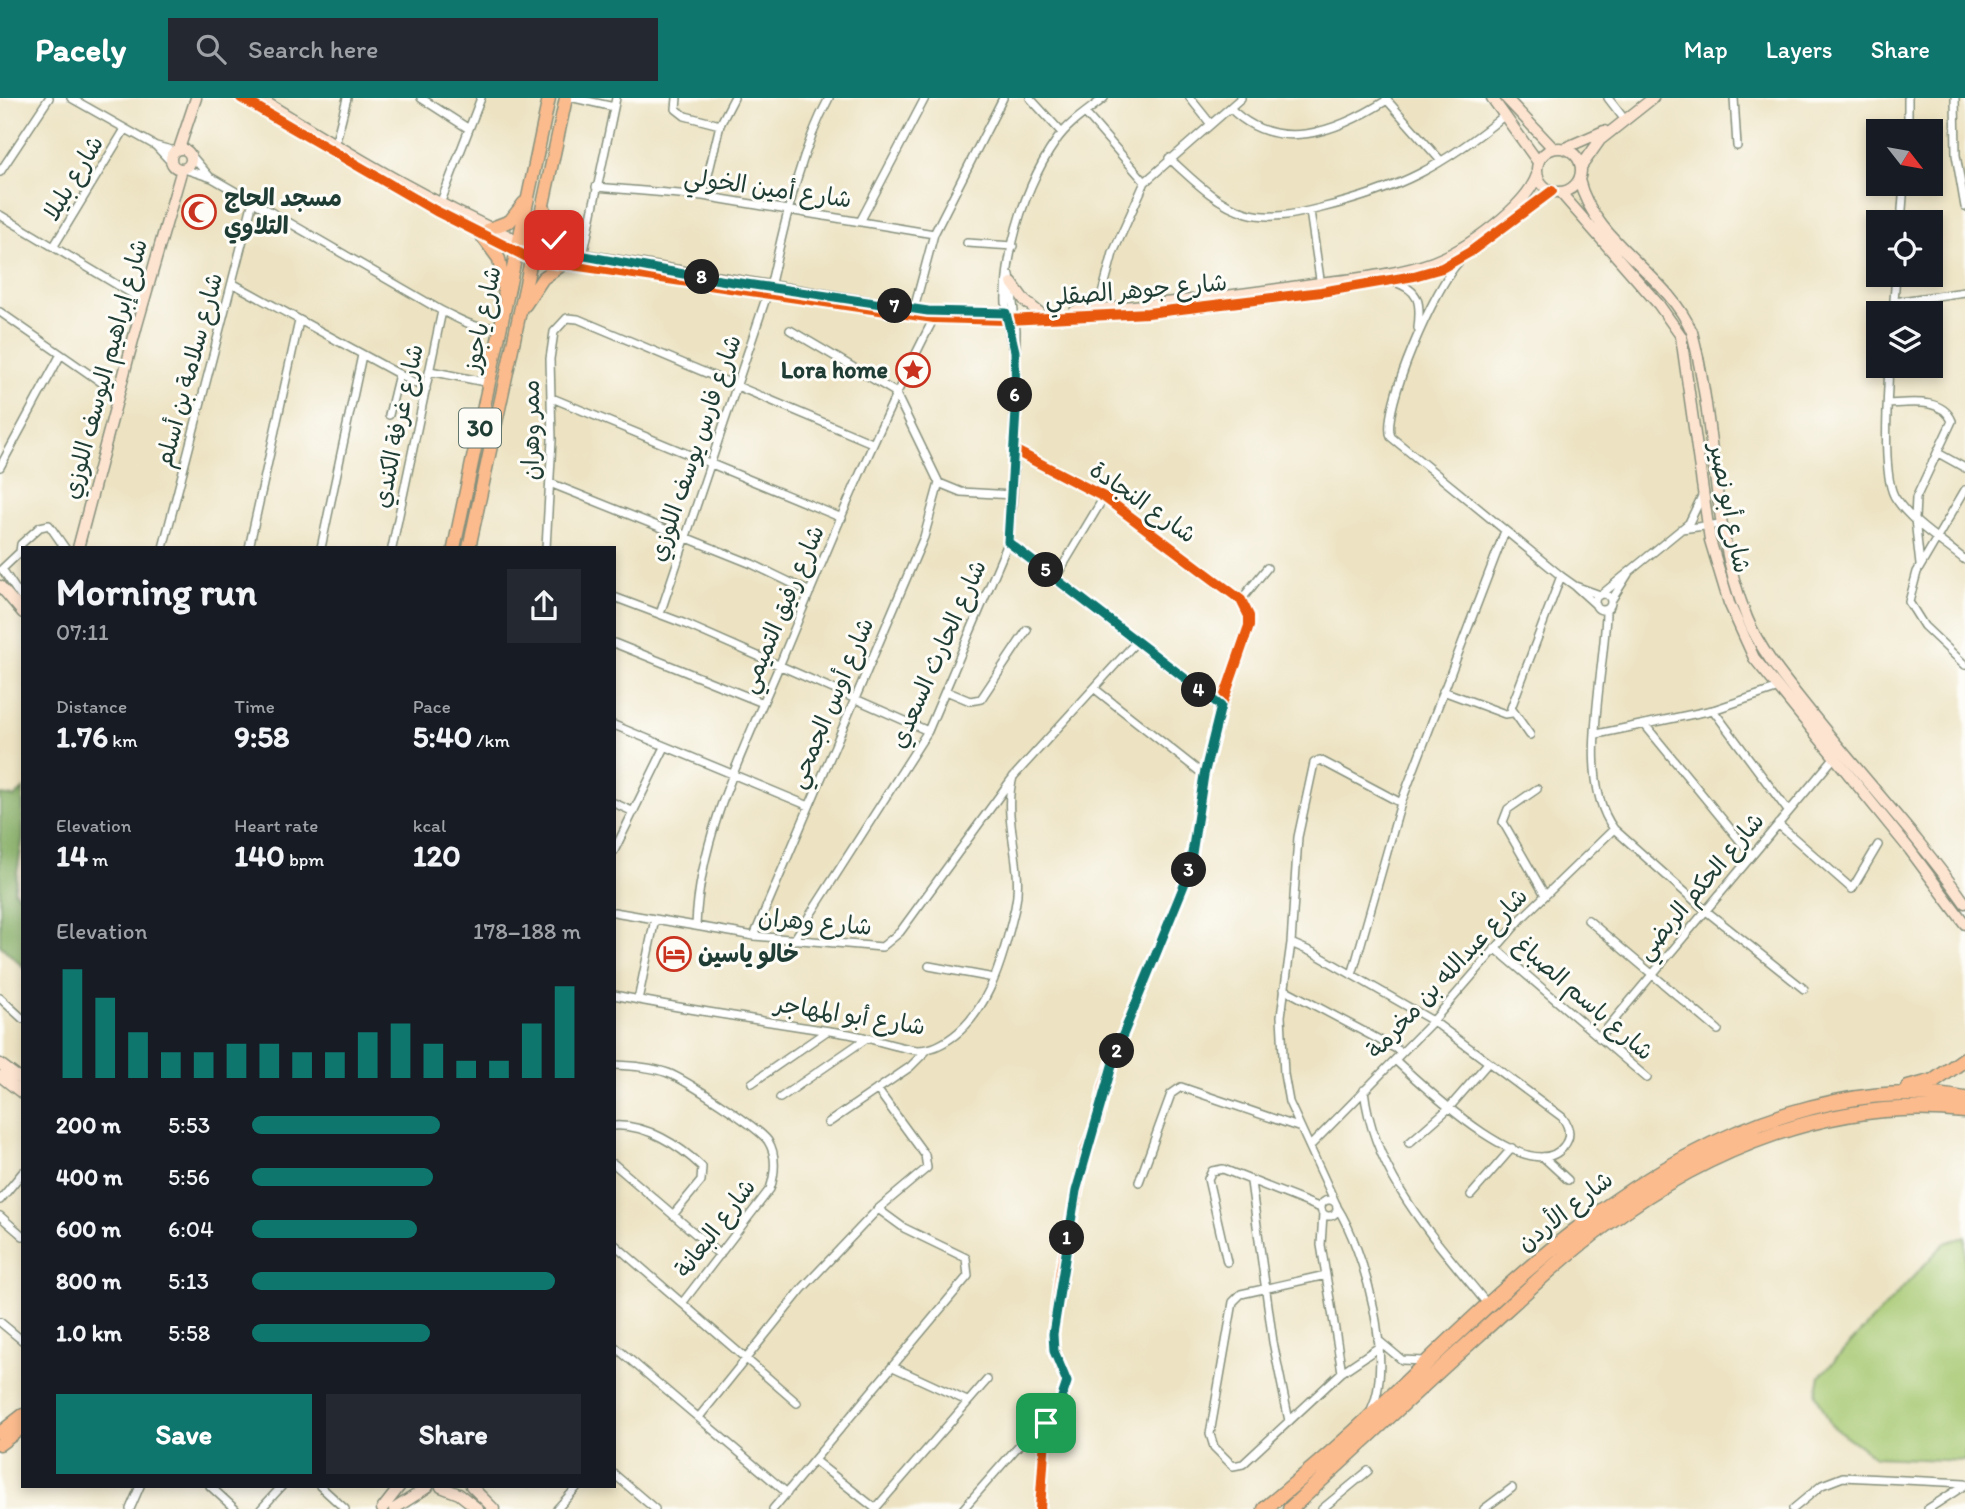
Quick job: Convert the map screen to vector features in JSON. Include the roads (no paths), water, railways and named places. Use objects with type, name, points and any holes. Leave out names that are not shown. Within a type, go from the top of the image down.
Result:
[{"type":"highway","points":[[1893,1094],[1934,1081],[1965,1059]]},
{"type":"highway","name":"شارع الأردن","points":[[1265,1509],[1366,1421],[1531,1265],[1599,1210],[1692,1154],[1768,1121],[1831,1101],[1893,1094],[1965,1099]]},
{"type":"highway","points":[[1942,1108],[1965,1118]]},
{"type":"highway","name":"شارع الأردن","points":[[1290,1509],[1535,1282],[1606,1224],[1645,1197],[1708,1162],[1823,1118],[1881,1109],[1942,1108],[1965,1111]]},
{"type":"main road","name":"شارع ياجوز","points":[[454,546],[549,98]]},
{"type":"main road","name":"شارع ياجوز","points":[[469,546],[566,98]]},
{"type":"main road","points":[[506,308],[499,259],[486,232],[513,219],[530,190]]},
{"type":"main road","points":[[543,204],[552,237],[579,255]]},
{"type":"main road","points":[[516,328],[535,287],[563,264]]},
{"type":"main road","points":[[0,1433],[21,1417]]},
{"type":"main road","points":[[0,1444],[21,1428]]},
{"type":"street","points":[[0,172],[49,98]]},
{"type":"street","points":[[71,98],[156,146],[183,152],[212,178]]},
{"type":"street","points":[[178,167],[196,98]]},
{"type":"street","points":[[241,98],[486,232],[532,253]]},
{"type":"street","points":[[259,98],[486,232]]},
{"type":"street","points":[[335,145],[347,98]]},
{"type":"street","points":[[421,98],[470,129]]},
{"type":"street","points":[[440,204],[481,98]]},
{"type":"street","points":[[574,98],[614,107]]},
{"type":"street","points":[[579,255],[616,98]]},
{"type":"street","points":[[677,98],[676,109],[681,114],[720,125]]},
{"type":"street","points":[[703,196],[720,125],[734,98]]},
{"type":"street","name":"شارع فارس يوسف اللوزي","points":[[660,614],[709,462],[769,291],[788,210],[814,129],[829,98]]},
{"type":"street","points":[[861,220],[925,98]]},
{"type":"street","points":[[914,309],[934,234],[1003,98]]},
{"type":"street","points":[[1030,98],[1062,133],[1104,98]]},
{"type":"street","points":[[1190,98],[1210,123]]},
{"type":"street","points":[[1098,309],[1114,253],[1145,182],[1169,158],[1241,98]]},
{"type":"street","points":[[1492,98],[1538,162],[1537,175],[1545,187],[1556,191],[1571,188],[1579,180],[1581,167],[1601,140],[1647,98]]},
{"type":"street","points":[[1506,98],[1559,148],[1574,153],[1581,167]]},
{"type":"street","points":[[1608,98],[1624,119]]},
{"type":"street","points":[[1538,162],[1559,148],[1592,138],[1653,98]]},
{"type":"street","points":[[1734,98],[1737,146]]},
{"type":"street","points":[[1908,98],[1908,119]]},
{"type":"street","points":[[1955,98],[1956,155],[1965,207]]},
{"type":"street","points":[[1230,108],[1255,128],[1282,135],[1335,127],[1386,99],[1441,162]]},
{"type":"street","points":[[1085,113],[1145,182]]},
{"type":"street","points":[[1169,158],[1207,192],[1238,210],[1271,217],[1310,211],[1392,188],[1441,162],[1505,115]]},
{"type":"street","name":"شارع بليلا","points":[[54,246],[124,129]]},
{"type":"street","name":"شارع الحارث السعدي","points":[[794,940],[928,731],[1008,542],[1014,450],[1015,351],[1011,317],[1013,246],[1026,198],[1062,133]]},
{"type":"street","points":[[156,146],[178,167],[212,178],[442,312],[478,328],[491,328],[503,323]]},
{"type":"street","points":[[178,167],[191,163],[183,152]]},
{"type":"street","name":"شارع إبراهيم اليوسف اللوزي","points":[[79,546],[173,201],[178,167]]},
{"type":"street","name":"شارع جوهر الصقلي","points":[[532,253],[579,255],[769,291],[934,318],[1168,312],[1321,288],[1424,265],[1449,255],[1516,205],[1528,192],[1537,175]]},
{"type":"street","name":"شارع أبو نصير","points":[[1579,180],[1592,212],[1682,312],[1692,332],[1720,524],[1737,590],[1753,632],[1767,655],[1834,742],[1920,843],[1965,903]]},
{"type":"street","name":"شارع أمين الخولي","points":[[596,187],[703,196],[934,234]]},
{"type":"street","name":"شارع جوهر الصقلي","points":[[532,253],[563,264],[914,309],[1011,317],[1391,281],[1436,270],[1470,252],[1556,191]]},
{"type":"street","name":"شارع أبو نصير","points":[[1556,191],[1677,329],[1685,358],[1707,526],[1735,619],[1754,658],[1776,689],[1886,820],[1965,924]]},
{"type":"street","name":"شارع سلامة بن أسلم","points":[[165,546],[253,201]]},
{"type":"street","points":[[1310,211],[1321,288]]},
{"type":"street","points":[[0,215],[144,301]]},
{"type":"street","points":[[967,243],[1013,246]]},
{"type":"street","points":[[1470,252],[1444,279],[1418,336],[1390,414],[1391,437],[1600,608]]},
{"type":"street","points":[[1011,279],[1025,301],[1040,313]]},
{"type":"street","points":[[1391,281],[1406,285],[1418,296],[1421,308],[1418,336]]},
{"type":"street","points":[[232,283],[426,389]]},
{"type":"street","points":[[1901,301],[1965,292]]},
{"type":"street","name":"شارع غرفة الكندي","points":[[392,546],[442,312]]},
{"type":"street","points":[[0,313],[118,394]]},
{"type":"street","name":"ممر وهران","points":[[546,546],[552,339],[557,326],[567,318],[578,319],[737,386]]},
{"type":"street","name":"شارع رفيق التميمي","points":[[696,926],[703,865],[734,776],[872,443],[934,318]]},
{"type":"street","points":[[249,546],[299,321]]},
{"type":"street","points":[[790,330],[895,392],[939,483],[967,493],[1013,495]]},
{"type":"street","points":[[321,546],[362,355]]},
{"type":"street","points":[[0,467],[60,356]]},
{"type":"street","points":[[430,371],[490,383]]},
{"type":"street","points":[[389,415],[399,374]]},
{"type":"street","points":[[1889,378],[1889,485],[1896,501],[1965,560]]},
{"type":"street","points":[[737,386],[872,443]]},
{"type":"street","points":[[552,398],[842,518]]},
{"type":"street","points":[[1888,404],[1925,403],[1947,411],[1952,421],[1951,429],[1919,489],[1915,519],[1920,565]]},
{"type":"street","name":"شارع النجادة","points":[[1014,450],[1104,497],[1241,600]]},
{"type":"street","points":[[1938,453],[1965,468]]},
{"type":"street","points":[[550,483],[685,537],[810,592]]},
{"type":"street","name":"شارع أوس الجمحي","points":[[754,936],[924,537],[939,483]]},
{"type":"street","points":[[1965,490],[1920,565],[1909,594],[1910,608],[1924,626],[1965,665]]},
{"type":"street","points":[[1600,608],[1611,601],[1628,574],[1693,517],[1702,496]]},
{"type":"street","points":[[1055,577],[1104,497]]},
{"type":"street","points":[[1681,529],[1720,524]]},
{"type":"street","points":[[21,597],[2,569],[20,552],[21,544],[40,527],[49,525],[64,546]]},
{"type":"street","points":[[1352,975],[1401,803],[1505,531]]},
{"type":"street","points":[[1008,542],[1221,706]]},
{"type":"street","points":[[1040,1509],[1046,1423],[1060,1403],[1067,1382],[1054,1351],[1053,1334],[1078,1180],[1116,1052],[1189,873],[1204,775],[1221,706],[1249,626],[1241,600],[1267,568]]},
{"type":"street","points":[[1628,574],[1620,577],[1601,595],[1600,608],[1604,625],[1594,761],[1597,795],[1605,817],[1705,910],[1804,989]]},
{"type":"street","points":[[1530,735],[1512,713],[1512,703],[1561,576]]},
{"type":"street","points":[[0,586],[21,611]]},
{"type":"street","points":[[1575,586],[1611,601]]},
{"type":"street","points":[[616,598],[660,614],[928,731]]},
{"type":"street","points":[[946,691],[970,701],[981,699],[1027,631]]},
{"type":"street","points":[[1013,777],[1137,641]]},
{"type":"street","points":[[616,644],[763,702]]},
{"type":"street","points":[[1095,689],[1204,775]]},
{"type":"street","points":[[1597,734],[1713,710],[1776,689]]},
{"type":"street","points":[[1444,691],[1505,715],[1512,713]]},
{"type":"street","points":[[1713,710],[1788,811]]},
{"type":"street","points":[[1645,724],[1751,854]]},
{"type":"street","points":[[616,726],[809,806]]},
{"type":"street","points":[[616,847],[665,747]]},
{"type":"street","name":"شارع الحكم الربضي","points":[[1599,1038],[1833,758]]},
{"type":"street","points":[[1366,1421],[1378,1389],[1379,1344],[1352,1236],[1289,1102],[1280,1044],[1291,943],[1298,837],[1314,763],[1320,760],[1401,803]]},
{"type":"street","name":"شارع وهران","points":[[616,912],[754,936],[873,948],[889,943],[1013,777]]},
{"type":"street","name":"شارع أبو المهاجر","points":[[616,995],[927,1049],[948,1041],[966,1026],[984,1000],[994,978],[1018,888],[1010,802],[1013,777]]},
{"type":"street","points":[[1537,789],[1508,809],[1503,822],[1545,895]]},
{"type":"street","points":[[616,804],[634,812]]},
{"type":"street","points":[[1778,824],[1850,889],[1858,884],[1878,845]]},
{"type":"street","name":"شارع عبدالله بن مخرمة","points":[[1311,1145],[1433,1021],[1545,895],[1614,828]]},
{"type":"street","points":[[638,1000],[655,919]]},
{"type":"street","points":[[1588,920],[1718,1030]]},
{"type":"street","points":[[1291,943],[1433,1021],[1567,1124],[1569,1134],[1564,1146],[1543,1157]]},
{"type":"street","name":"شارع باسم الصباغ","points":[[1496,948],[1647,1078]]},
{"type":"street","points":[[929,966],[994,978]]},
{"type":"street","points":[[1284,989],[1402,1052]]},
{"type":"street","points":[[0,998],[21,1018]]},
{"type":"street","points":[[752,1083],[827,1031]]},
{"type":"street","points":[[780,1098],[867,1038]]},
{"type":"street","points":[[828,1123],[910,1067],[927,1049]]},
{"type":"street","points":[[1395,1060],[1448,1109],[1512,1148],[1543,1157],[1568,1180]]},
{"type":"street","points":[[1409,1143],[1448,1109],[1488,1063]]},
{"type":"street","points":[[0,1064],[21,1080]]},
{"type":"street","name":"شارع البعانة","points":[[616,1065],[648,1068],[671,1074],[752,1127],[769,1143],[775,1172],[770,1189],[683,1302]]},
{"type":"street","points":[[0,1076],[21,1092]]},
{"type":"street","points":[[1139,1182],[1171,1094],[1181,1087],[1301,1128]]},
{"type":"street","points":[[699,1417],[802,1289],[878,1209],[919,1178],[928,1164],[925,1154],[877,1089]]},
{"type":"street","points":[[1364,1090],[1366,1111],[1386,1168],[1413,1211],[1488,1306]]},
{"type":"street","points":[[616,1126],[640,1127],[659,1136],[702,1167],[701,1181],[673,1215]]},
{"type":"street","points":[[1471,1195],[1512,1148]]},
{"type":"street","points":[[616,1166],[720,1255]]},
{"type":"street","points":[[1227,1262],[1208,1179],[1212,1171],[1223,1169],[1332,1214],[1336,1205]]},
{"type":"street","points":[[0,1200],[21,1174]]},
{"type":"street","points":[[1251,1182],[1289,1421]]},
{"type":"street","points":[[1336,1205],[1328,1201],[1322,1211],[1320,1233],[1342,1372]]},
{"type":"street","points":[[773,1509],[968,1276],[966,1258],[957,1251],[904,1228],[878,1209]]},
{"type":"street","points":[[0,1216],[21,1234]]},
{"type":"street","points":[[616,1246],[797,1402]]},
{"type":"street","points":[[1326,1275],[1266,1287],[1234,1299],[1227,1326],[1210,1434],[1214,1447],[1228,1463],[1243,1464],[1342,1372],[1379,1344]]},
{"type":"street","points":[[0,1322],[21,1338]]},
{"type":"street","points":[[1379,1344],[1402,1360],[1411,1362],[1432,1358]]},
{"type":"street","points":[[616,1350],[787,1493]]},
{"type":"street","points":[[893,1367],[967,1401]]},
{"type":"street","points":[[815,1461],[875,1509],[987,1380]]},
{"type":"street","points":[[963,1509],[1021,1443],[1032,1440],[1043,1444]]},
{"type":"street","points":[[1322,1509],[1368,1471]]},
{"type":"street","points":[[616,1476],[655,1509]]},
{"type":"street","points":[[1793,1509],[1822,1485],[1843,1477],[1965,1484]]},
{"type":"street","points":[[1928,1509],[1965,1484]]},
{"type":"street","points":[[130,1509],[139,1488]]},
{"type":"street","points":[[212,1488],[235,1509]]},
{"type":"street","points":[[261,1509],[280,1488]]},
{"type":"street","points":[[322,1488],[345,1509]]},
{"type":"street","points":[[382,1509],[398,1488]]},
{"type":"street","points":[[394,1509],[424,1488]]},
{"type":"street","points":[[446,1488],[478,1509]]},
{"type":"street","points":[[473,1488],[494,1509]]},
{"type":"street","points":[[557,1509],[576,1488]]},
{"type":"street","points":[[1484,1509],[1511,1488]]},
{"type":"place","name":"مسجد الحاج التلاوي","points":[[199,212]]},
{"type":"place","name":"Lora home","points":[[913,370]]},
{"type":"place","name":"خالو ياسين","points":[[674,954]]}]
